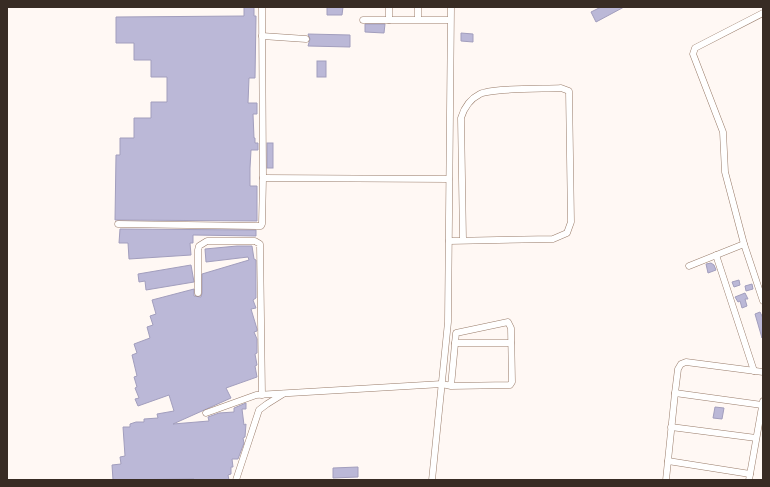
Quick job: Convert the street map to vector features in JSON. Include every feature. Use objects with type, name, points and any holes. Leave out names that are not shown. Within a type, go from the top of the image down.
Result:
[{"type":"street","points":[[118,224],[262,225],[262,7]]},
{"type":"street","points":[[389,7],[389,20]]},
{"type":"street","points":[[418,7],[418,19]]},
{"type":"street","points":[[432,480],[448,322],[451,7]]},
{"type":"street","points":[[763,13],[695,48],[692,54],[723,132],[725,154],[724,169],[744,244],[763,302]]},
{"type":"street","points":[[363,20],[450,20]]},
{"type":"street","points":[[262,36],[306,39]]},
{"type":"street","points":[[449,240],[463,240],[553,239],[567,233],[571,222],[569,91],[561,88],[486,92],[471,100],[464,110],[461,118],[463,240]]},
{"type":"street","points":[[263,178],[449,178]]},
{"type":"street","points":[[198,293],[198,250],[202,243],[207,241],[255,241],[260,244],[262,395]]},
{"type":"street","points":[[689,266],[744,244]]},
{"type":"street","points":[[716,255],[754,371]]},
{"type":"street","points":[[206,413],[251,397],[262,395],[442,384],[452,386],[511,385],[510,325],[506,321],[456,333],[452,386]]},
{"type":"street","points":[[456,343],[511,343]]},
{"type":"street","points":[[666,480],[678,369],[683,362],[763,372]]},
{"type":"street","points":[[236,480],[259,410],[285,393]]},
{"type":"street","points":[[668,461],[750,477],[763,403],[675,393]]},
{"type":"street","points":[[671,427],[756,438]]},
{"type":"building","points":[[244,7],[254,7],[254,16],[256,16],[255,78],[249,78],[248,103],[257,103],[257,114],[253,114],[254,138],[255,143],[258,143],[258,150],[251,150],[250,186],[257,186],[257,221],[115,220],[116,155],[120,155],[120,138],[134,138],[134,118],[151,118],[151,102],[167,102],[167,77],[151,77],[151,60],[134,60],[134,43],[116,43],[116,17],[244,16]]},
{"type":"building","points":[[327,7],[343,7],[342,15],[327,15]]},
{"type":"building","points":[[601,7],[624,7],[596,22],[591,12]]},
{"type":"building","points":[[365,24],[385,24],[384,33],[365,32]]},
{"type":"building","points":[[461,33],[473,34],[473,42],[461,41]]},
{"type":"building","points":[[308,34],[350,35],[350,47],[308,46],[310,39]]},
{"type":"building","points":[[317,61],[326,61],[326,77],[317,77]]},
{"type":"building","points":[[267,143],[273,143],[273,168],[267,168]]},
{"type":"building","points":[[120,229],[256,230],[256,236],[193,235],[193,243],[190,243],[191,255],[129,259],[128,243],[119,243]]},
{"type":"building","points":[[252,246],[254,259],[256,260],[256,298],[253,300],[256,308],[251,309],[257,329],[257,331],[254,332],[257,339],[257,353],[255,354],[257,365],[255,366],[257,377],[226,388],[231,398],[173,424],[209,421],[208,417],[219,413],[234,412],[234,408],[246,403],[246,409],[242,409],[244,425],[246,424],[245,437],[243,438],[244,443],[238,459],[232,459],[233,467],[231,467],[231,474],[228,475],[229,480],[113,480],[112,465],[121,464],[120,457],[125,456],[123,427],[130,427],[130,424],[136,422],[144,422],[144,419],[158,418],[157,414],[174,411],[169,395],[138,406],[135,399],[139,398],[135,388],[137,387],[134,377],[137,376],[132,355],[137,353],[134,344],[150,338],[147,327],[153,325],[150,316],[156,314],[152,300],[194,289],[194,296],[201,297],[202,274],[249,260],[248,257],[206,262],[205,249]]},
{"type":"building","points":[[711,263],[714,265],[716,270],[708,273],[706,264]]},
{"type":"building","points":[[191,265],[194,282],[146,290],[145,281],[139,282],[138,274]]},
{"type":"building","points":[[739,280],[740,285],[734,287],[732,282]]},
{"type":"building","points":[[752,284],[753,289],[746,291],[745,286]]},
{"type":"building","points":[[745,293],[748,299],[745,299],[747,306],[742,308],[740,301],[738,302],[735,297]]},
{"type":"building","points":[[760,312],[763,318],[762,338],[755,314]]},
{"type":"building","points":[[715,407],[724,408],[722,419],[713,418]]},
{"type":"building","points":[[358,467],[358,477],[333,478],[333,468]]}]
